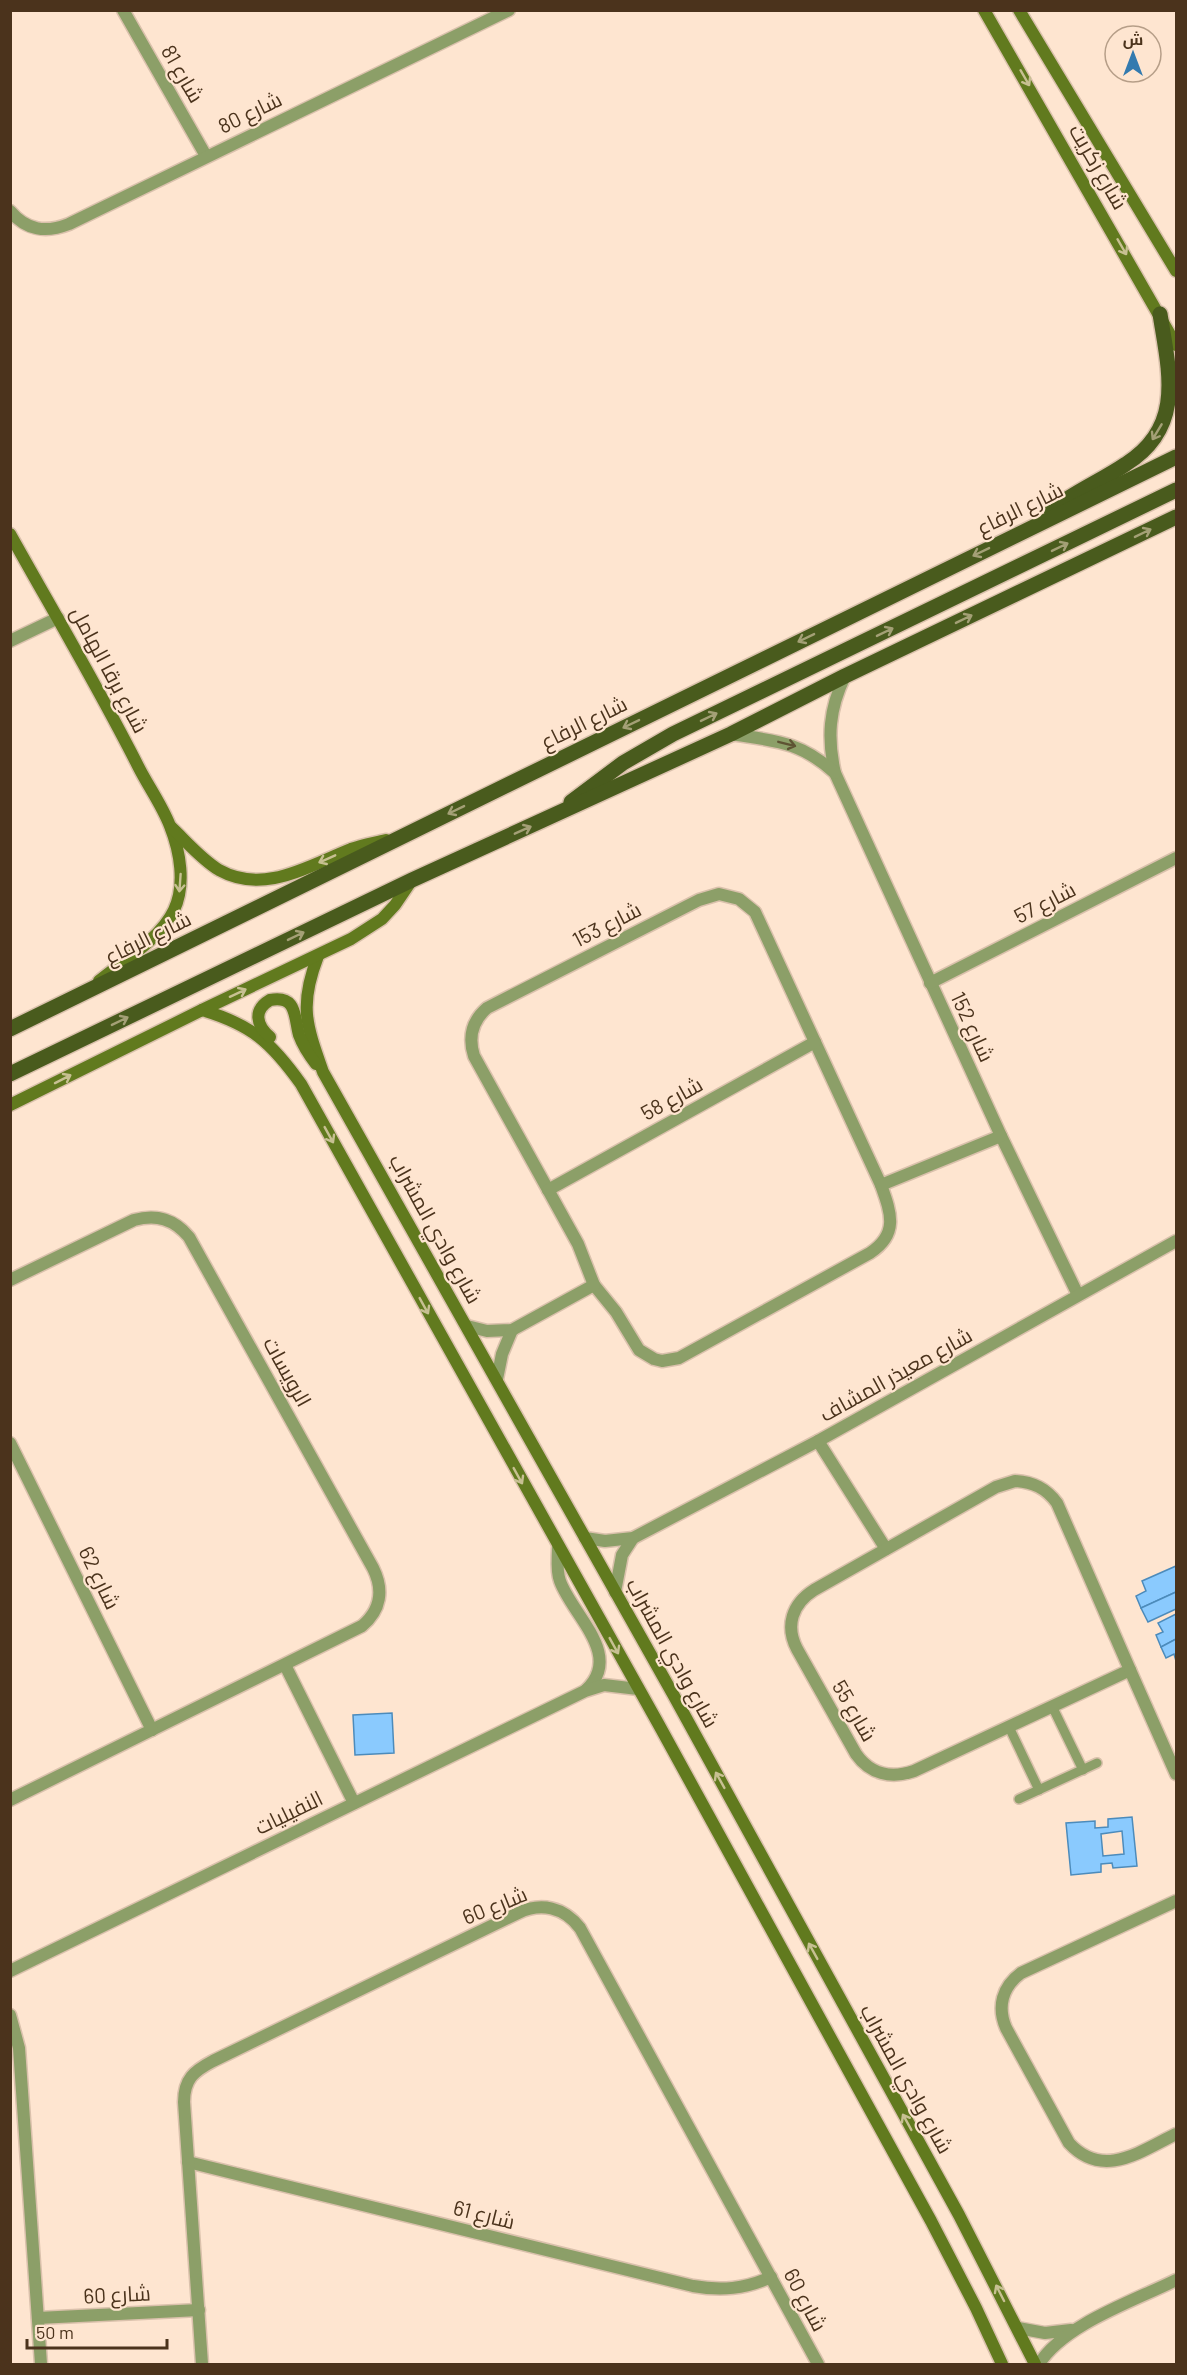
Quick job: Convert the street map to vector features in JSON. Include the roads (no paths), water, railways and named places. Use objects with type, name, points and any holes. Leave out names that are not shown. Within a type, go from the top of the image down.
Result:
[{"type":"main road","points":[[1033,526],[1066,498],[1137,457],[1157,434],[1164,421],[1170,392],[1160,314]]},
{"type":"main road","name":"شارع الرفاع","points":[[10,1029],[1176,457]]},
{"type":"main road","points":[[555,816],[576,797],[623,763],[673,734],[1176,490]]},
{"type":"main road","points":[[10,1074],[412,880],[731,734],[845,676],[1176,517]]},
{"type":"street","name":"شارع 81","points":[[123,10],[206,156]]},
{"type":"street","name":"شارع 80","points":[[10,211],[19,220],[34,228],[51,230],[60,227],[508,10]]},
{"type":"street","name":"شارع زكريت","points":[[984,10],[1176,345]]},
{"type":"street","name":"شارع زكريت","points":[[1019,10],[1176,271]]},
{"type":"street","name":"شارع برقا الهامل","points":[[10,534],[105,700],[170,826],[181,876],[175,909],[158,933],[85,992]]},
{"type":"street","points":[[10,641],[58,618]]},
{"type":"street","name":"شارع 152","points":[[845,676],[838,690],[831,719],[830,749],[835,773],[1001,1136],[1078,1295]]},
{"type":"street","name":"شارع 152","points":[[731,734],[800,748],[821,760],[835,773]]},
{"type":"street","name":"شارع برقا الهامل","points":[[170,826],[217,869],[235,877],[260,880],[286,876],[354,848],[403,836]]},
{"type":"street","name":"شارع 57","points":[[930,983],[1176,858]]},
{"type":"street","points":[[10,1106],[351,939],[382,919],[412,880]]},
{"type":"street","name":"شارع 153","points":[[719,894],[739,898],[755,912],[881,1185],[891,1221],[886,1236],[877,1249],[679,1358],[662,1361],[654,1359],[639,1350],[616,1312],[594,1285],[578,1244],[474,1056],[470,1038],[472,1029],[480,1014],[487,1008],[699,900],[719,894]]},
{"type":"street","name":"شارع وادي المشراب","points":[[318,956],[309,981],[306,1006],[308,1030],[324,1072],[497,1379],[959,2215],[1037,2364]]},
{"type":"street","points":[[324,1072],[304,1046],[294,1008],[284,1000],[270,1000],[260,1008],[258,1014],[260,1027],[288,1059],[638,1689],[954,2264],[1002,2364]]},
{"type":"street","points":[[202,1010],[225,1016],[249,1028],[271,1047],[300,1084]]},
{"type":"street","name":"شارع 58","points":[[549,1190],[815,1042]]},
{"type":"street","points":[[881,1185],[1001,1136]]},
{"type":"street","name":"الرويسات","points":[[10,1280],[124,1224],[144,1217],[165,1218],[174,1222],[189,1237],[373,1568],[380,1586],[378,1604],[369,1620],[362,1626],[10,1800]]},
{"type":"street","name":"شارع معيذر المشاف","points":[[585,1538],[605,1541],[633,1538],[818,1441],[1176,1241]]},
{"type":"street","points":[[467,1326],[487,1331],[512,1330],[594,1285]]},
{"type":"street","points":[[497,1379],[502,1354],[512,1330]]},
{"type":"street","points":[[818,1441],[886,1549]]},
{"type":"street","name":"شارع 62","points":[[10,1443],[152,1730]]},
{"type":"street","name":"شارع 55","points":[[1130,1670],[905,1774],[896,1775],[877,1772],[861,1761],[856,1754],[792,1640],[791,1621],[798,1603],[805,1596],[886,1549],[1005,1483],[1024,1481],[1034,1484],[1051,1495],[1057,1503],[1176,1769]]},
{"type":"street","points":[[615,1592],[622,1555],[633,1538]]},
{"type":"street","points":[[558,1548],[557,1567],[561,1584],[595,1641],[600,1657],[599,1673],[585,1690]]},
{"type":"street","points":[[285,1665],[354,1803]]},
{"type":"street","name":"النفيليات","points":[[10,1971],[585,1690],[604,1685],[638,1689]]},
{"type":"street","points":[[1176,1901],[1021,1973],[1008,1985],[1001,2011],[1006,2028],[1069,2143],[1082,2155],[1099,2162],[1116,2161],[1176,2134]]},
{"type":"street","name":"شارع 60","points":[[202,2364],[184,2093],[190,2076],[195,2071],[526,1910],[543,1907],[552,1908],[568,1916],[580,1928],[818,2364]]},
{"type":"street","points":[[10,2014],[19,2048],[41,2364]]},
{"type":"street","name":"شارع 61","points":[[188,2162],[693,2286],[725,2290],[741,2288],[771,2277]]},
{"type":"street","points":[[1037,2364],[1072,2330],[1176,2280]]},
{"type":"street","name":"شارع 60","points":[[38,2318],[199,2310]]},
{"type":"street","points":[[1018,2328],[1045,2333],[1072,2330]]},
{"type":"lane","points":[[1052,1706],[1083,1770]]},
{"type":"lane","points":[[1009,1727],[1039,1790]]},
{"type":"lane","points":[[1019,1799],[1097,1763]]}]
